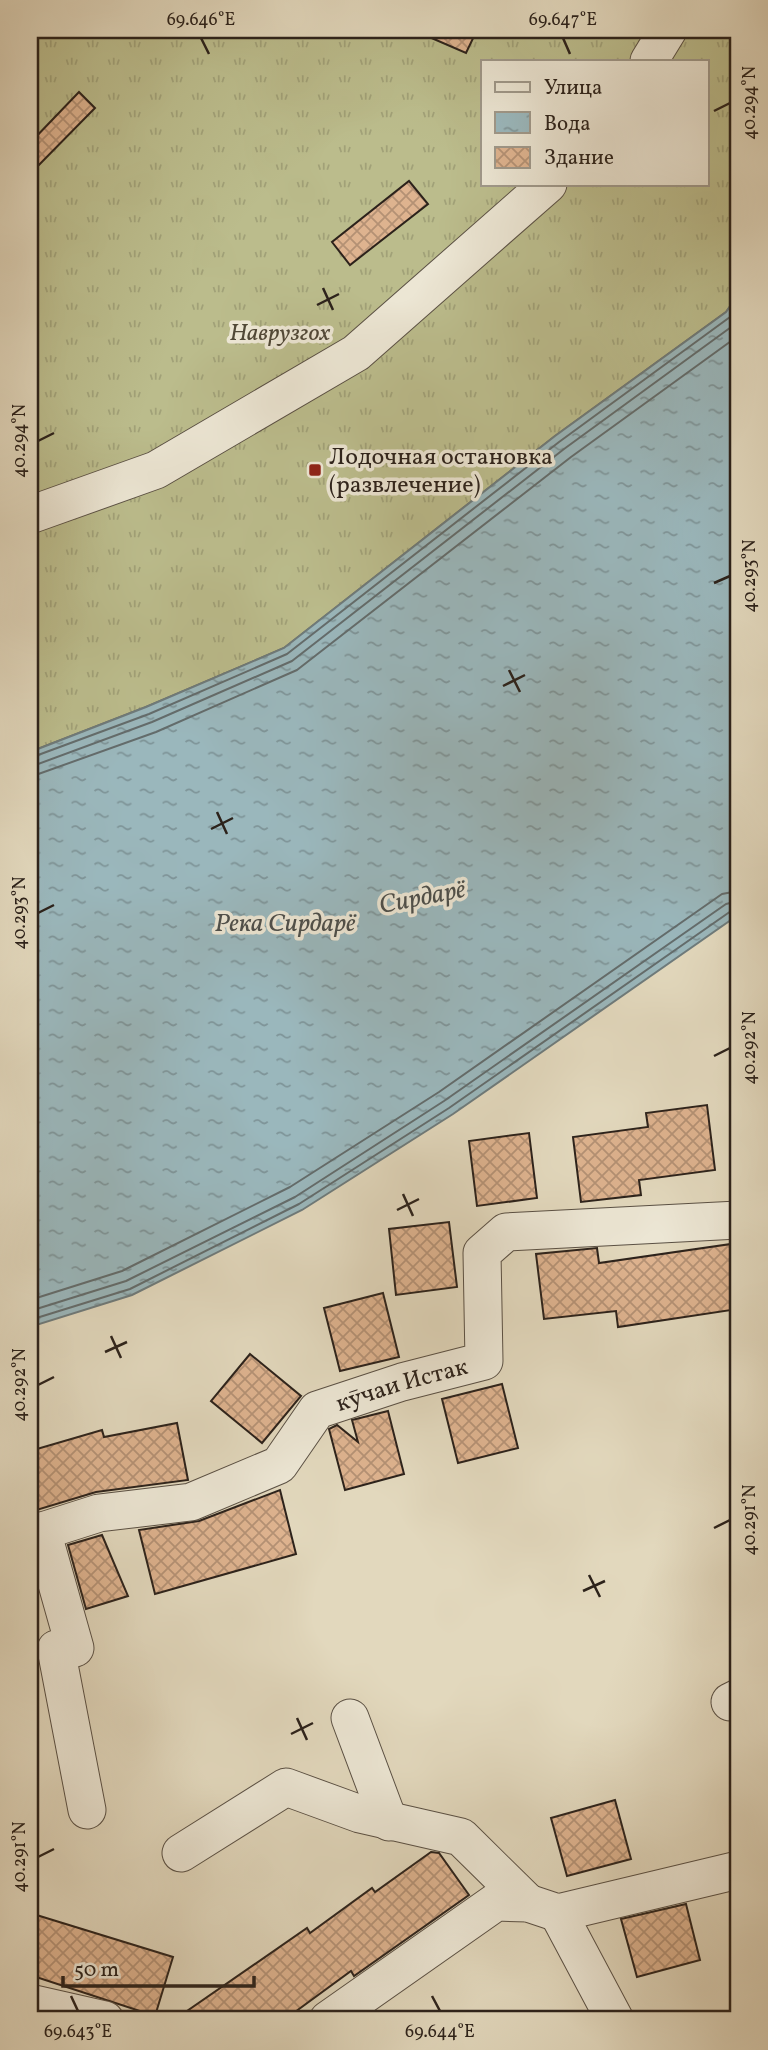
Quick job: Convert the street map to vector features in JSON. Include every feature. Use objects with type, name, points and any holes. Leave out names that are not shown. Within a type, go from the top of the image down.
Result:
[{"type":"street","points":[[650,60],[668,30]]},
{"type":"street","points":[[30,515],[156,470],[356,353],[546,186]]},
{"type":"street","name":"кӯчаи Истак","points":[[36,1533],[99,1513],[191,1502],[279,1465],[317,1410],[402,1382],[484,1361],[482,1253],[506,1232],[738,1220]]},
{"type":"street","points":[[36,1533],[75,1647],[55,1649],[87,1811]]},
{"type":"street","points":[[349,1718],[389,1822]]},
{"type":"street","points":[[181,1853],[286,1787],[389,1822],[461,1837],[543,1908],[615,2020]]},
{"type":"street","points":[[328,2020],[496,1902],[543,1908],[738,1870]]},
{"type":"street","points":[[30,2003],[105,2020]]},
{"type":"green space","name":"Наврузгох","points":[[30,30],[738,30],[738,295],[726,312],[555,436],[284,648],[146,707],[30,752]]},
{"type":"water","name":"Река Сирдарё","points":[[738,295],[738,915],[453,1114],[302,1210],[132,1295],[30,1327],[30,752],[146,707],[284,648],[555,436],[726,312]]},
{"type":"building","points":[[413,30],[477,30],[466,53]]},
{"type":"building","points":[[79,92],[95,108],[30,174],[30,143]]},
{"type":"building","points":[[409,181],[428,204],[350,265],[332,242]]},
{"type":"building","points":[[707,1105],[715,1170],[639,1180],[641,1195],[581,1202],[573,1137],[648,1127],[646,1113]]},
{"type":"building","points":[[529,1133],[537,1198],[477,1206],[469,1141]]},
{"type":"building","points":[[449,1222],[457,1287],[396,1295],[389,1229]]},
{"type":"building","points":[[738,1243],[738,1309],[618,1327],[616,1311],[544,1319],[536,1254],[597,1248],[599,1263]]},
{"type":"building","points":[[383,1293],[399,1357],[340,1371],[324,1308]]},
{"type":"building","points":[[250,1354],[301,1396],[262,1443],[211,1401]]},
{"type":"building","points":[[502,1384],[518,1448],[458,1463],[442,1399]]},
{"type":"building","points":[[388,1411],[404,1474],[345,1490],[329,1429],[337,1425],[358,1442],[352,1420]]},
{"type":"building","points":[[177,1423],[188,1480],[96,1492],[30,1512],[30,1451],[102,1430],[104,1437]]},
{"type":"building","points":[[280,1490],[296,1554],[155,1594],[139,1530],[199,1521]]},
{"type":"building","points":[[102,1535],[128,1596],[86,1609],[68,1545]]},
{"type":"building","points":[[615,1800],[631,1859],[567,1876],[551,1818]]},
{"type":"building","points":[[431,1852],[439,1853],[469,1895],[354,1976],[351,1971],[284,2020],[174,2020],[307,1928],[310,1933],[372,1888],[375,1892]]},
{"type":"building","points":[[686,1904],[700,1960],[637,1977],[621,1919]]},
{"type":"building","points":[[30,1913],[173,1957],[155,2016],[30,1975]]},
{"type":"place","name":"Лодочная остановка (развлечение)","points":[[315,470]]},
{"type":"water label","name":"Сирдарё","points":[[422,896]]}]
